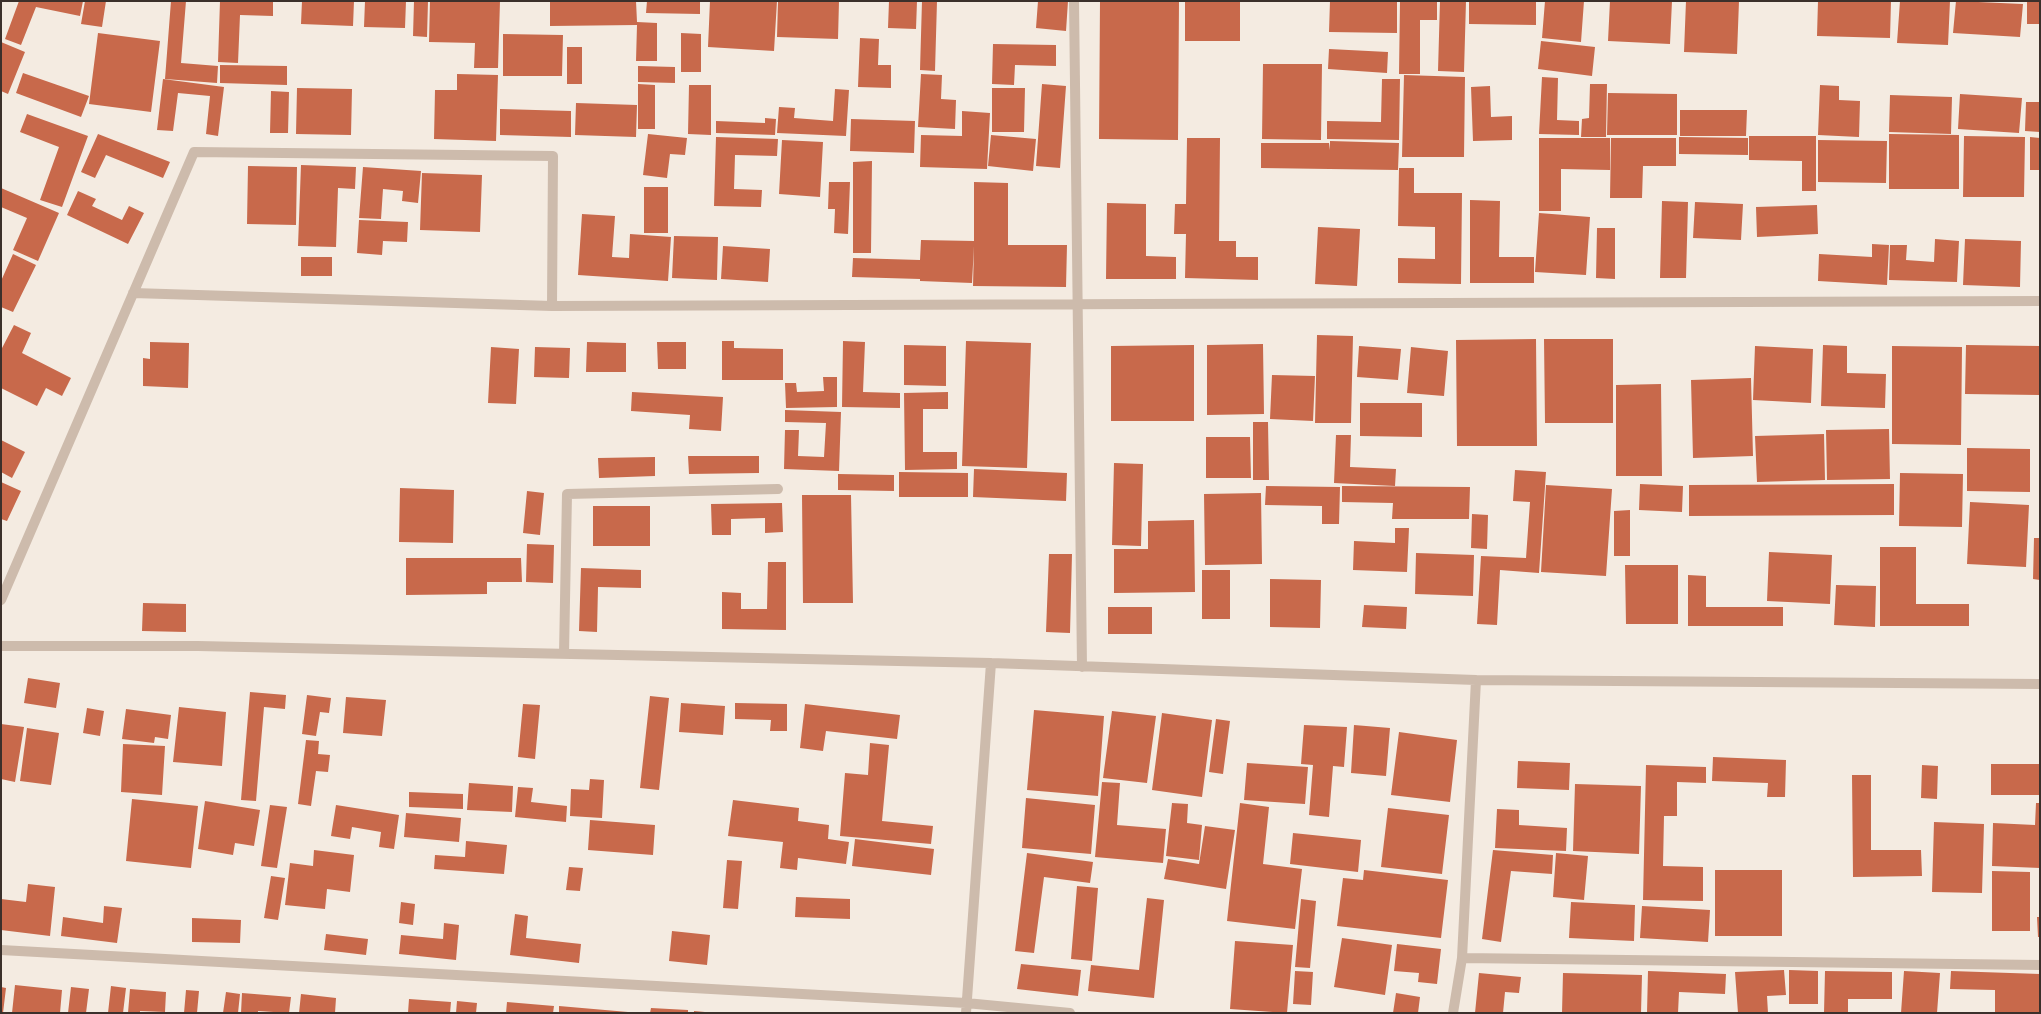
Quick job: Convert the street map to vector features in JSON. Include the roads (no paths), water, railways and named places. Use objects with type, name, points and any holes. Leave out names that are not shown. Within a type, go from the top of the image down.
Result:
[{"type":"street","points":[[1074,1],[1082,667]]},
{"type":"street","points":[[1,600],[194,152],[553,156],[552,306]]},
{"type":"street","points":[[133,293],[552,306],[2040,301]]},
{"type":"street","points":[[564,654],[567,494],[778,489]]},
{"type":"street","points":[[1,646],[198,646],[991,663],[1476,680],[2040,684]]},
{"type":"street","points":[[966,1008],[991,663]]},
{"type":"street","points":[[1453,1013],[1462,958],[1476,680]]},
{"type":"street","points":[[1,950],[1070,1013]]},
{"type":"street","points":[[1462,958],[2040,965]]}]
